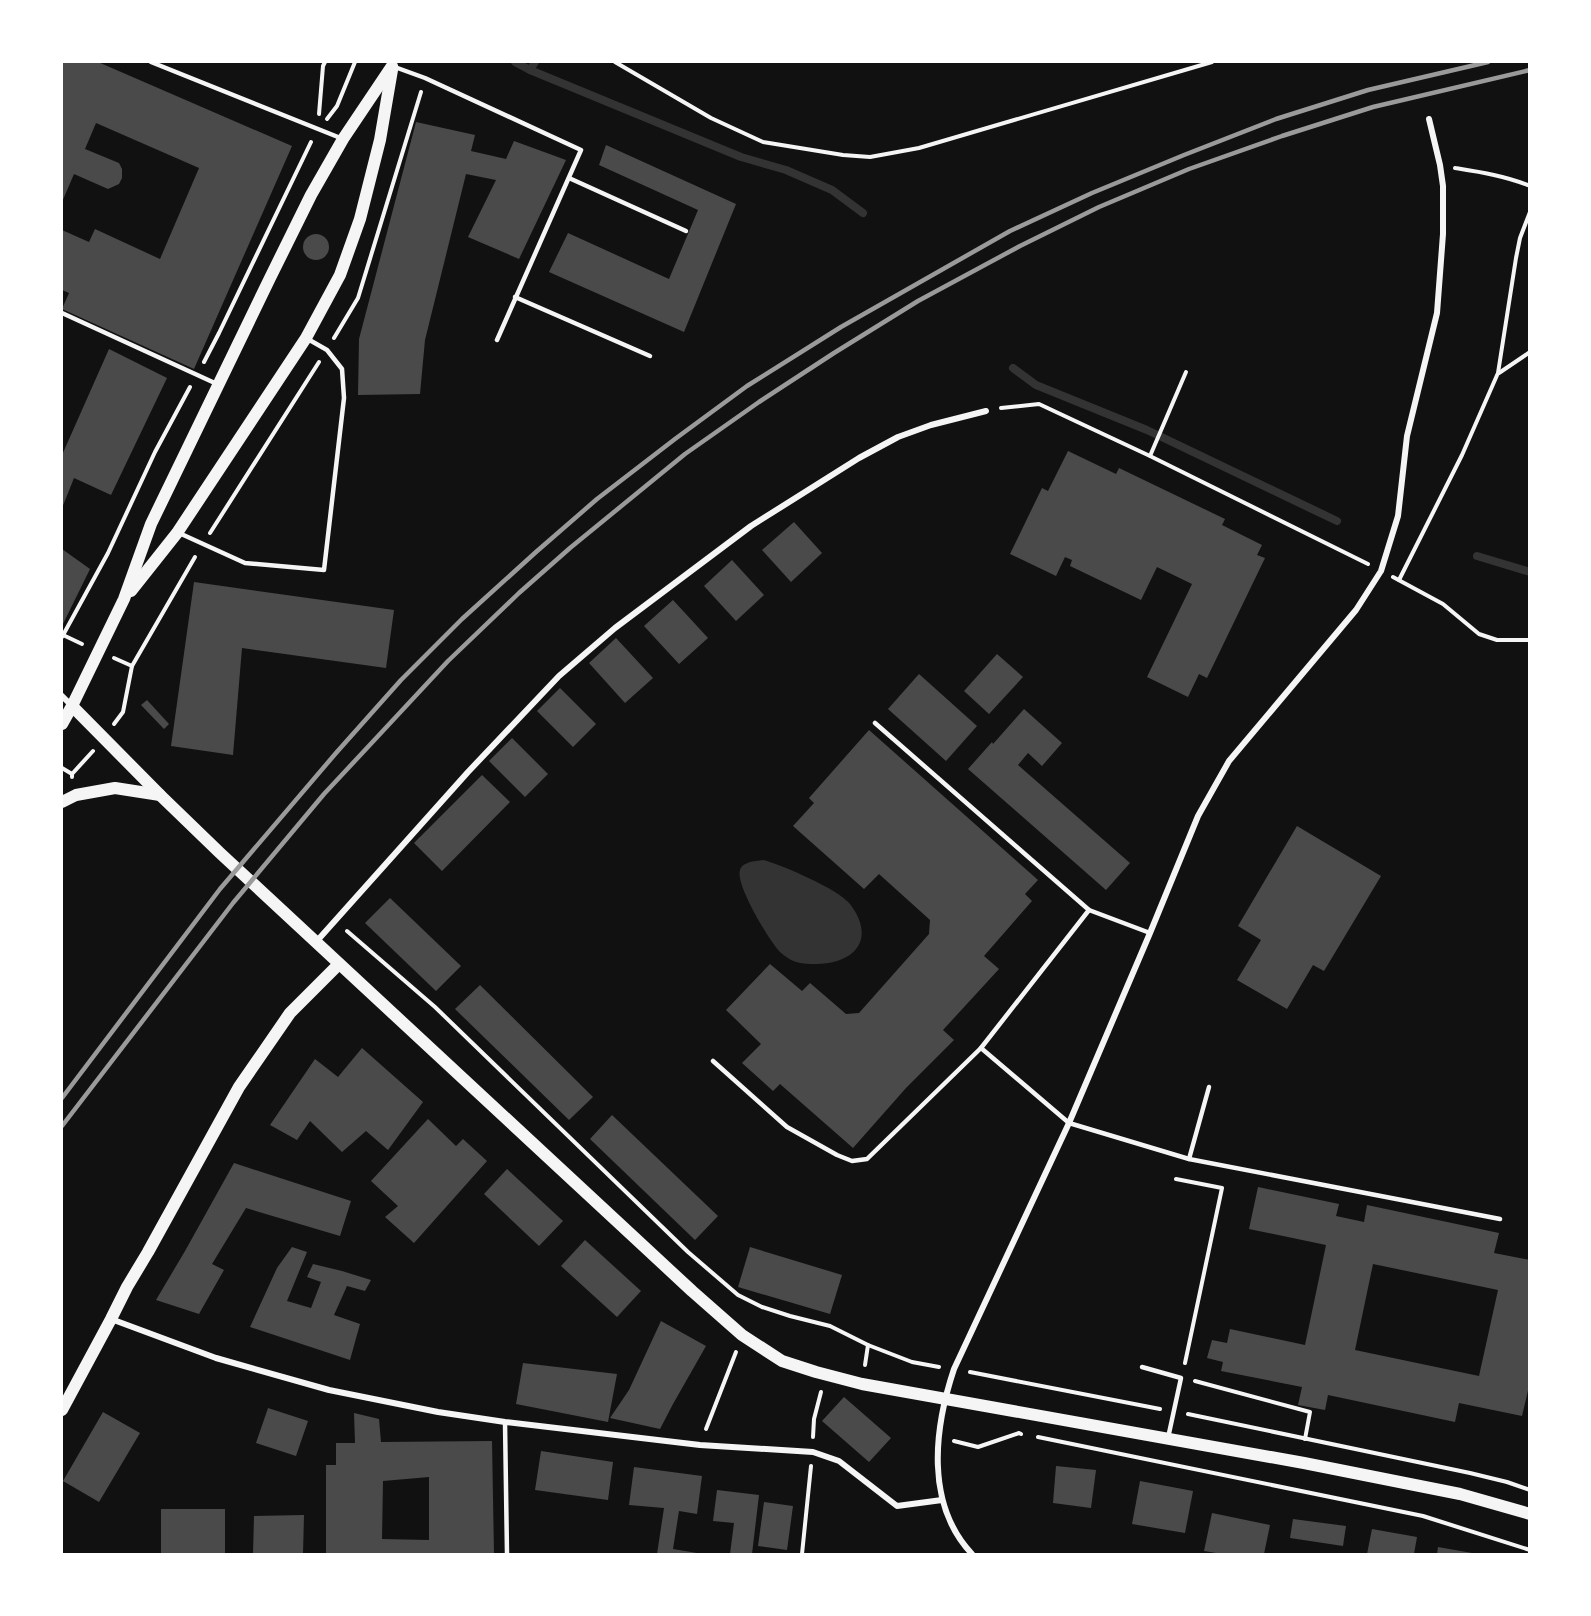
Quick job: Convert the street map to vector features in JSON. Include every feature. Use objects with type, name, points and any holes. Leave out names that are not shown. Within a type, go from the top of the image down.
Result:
[{"type":"main road","points":[[62,724],[124,599],[151,524],[311,195],[343,139],[393,64]]},
{"type":"main road","points":[[124,599],[177,533],[306,338],[340,275],[360,219],[380,140],[393,64]]},
{"type":"main road","points":[[72,706],[160,795],[339,964],[692,1291],[742,1335],[782,1361],[826,1375],[862,1383],[1460,1494],[1530,1514]]},
{"type":"main road","points":[[62,802],[76,795],[115,788],[160,795]]},
{"type":"main road","points":[[62,1410],[127,1287],[239,1087],[290,1013],[339,964]]},
{"type":"street","points":[[972,1554],[963,1545],[951,1524],[942,1500],[937,1470],[944,1399],[954,1370],[1069,1123],[1198,816],[1228,761],[1356,610],[1381,571],[1398,516],[1407,436],[1437,313],[1443,234],[1443,186],[1429,119]]},
{"type":"street","points":[[316,942],[468,772],[559,676],[615,628],[751,526],[858,458],[898,437],[932,425],[986,411]]},
{"type":"street","points":[[62,696],[72,706]]},
{"type":"street","points":[[111,1319],[216,1358],[329,1390],[438,1412],[505,1422],[700,1445],[813,1452],[839,1461],[897,1506],[942,1500]]},
{"type":"lane","points":[[152,62],[343,139]]},
{"type":"lane","points":[[393,64],[581,150],[497,340]]},
{"type":"lane","points":[[569,178],[686,231]]},
{"type":"lane","points":[[515,297],[650,356]]},
{"type":"lane","points":[[62,313],[219,385]]},
{"type":"lane","points":[[177,533],[245,563],[324,570],[344,398],[342,369],[327,350],[306,338]]},
{"type":"lane","points":[[875,723],[1089,910],[1150,933]]},
{"type":"lane","points":[[713,1061],[787,1127],[852,1161],[867,1159],[981,1048],[1089,910]]},
{"type":"lane","points":[[981,1048],[1069,1123],[1189,1159],[1500,1220]]},
{"type":"lane","points":[[1189,1159],[1209,1087]]},
{"type":"lane","points":[[1143,1367],[1181,1377],[1168,1438]]},
{"type":"lane","points":[[505,1422],[507,1554]]},
{"type":"path","points":[[318,129],[325,62]]},
{"type":"path","points":[[318,129],[337,106],[355,62]]},
{"type":"path","points":[[615,62],[711,118],[763,142],[870,157],[920,148],[1212,62]]},
{"type":"path","points":[[1440,165],[1494,175],[1530,186]]},
{"type":"path","points":[[1399,580],[1462,455],[1498,373],[1516,258],[1520,238],[1530,212]]},
{"type":"path","points":[[1498,373],[1530,352]]},
{"type":"path","points":[[1150,456],[1186,372]]},
{"type":"path","points":[[986,411],[1039,404],[1150,456],[1399,580],[1443,604],[1479,634],[1497,640],[1530,640]]},
{"type":"path","points":[[72,774],[104,739]]},
{"type":"path","points":[[62,768],[72,774],[76,795]]},
{"type":"path","points":[[335,920],[435,1007],[688,1252],[738,1295],[762,1307],[830,1326],[868,1345],[912,1362],[1174,1412],[1470,1473],[1530,1490]]},
{"type":"path","points":[[1176,1179],[1222,1188],[1181,1377],[1310,1412],[1305,1439]]},
{"type":"path","points":[[700,1445],[742,1335]]},
{"type":"path","points":[[802,1554],[813,1452],[814,1419],[826,1375]]},
{"type":"path","points":[[939,1437],[978,1447],[1018,1433],[1423,1516],[1530,1550]]},
{"type":"shaded area","points":[[764,860],[834,891],[850,904],[858,916],[861,928],[858,946],[851,954],[831,963],[810,964],[791,960],[779,951],[754,912],[740,877],[740,870],[744,865]]},
{"type":"building","points":[[62,62],[98,62],[292,146],[194,369],[62,309],[69,293],[62,290],[62,230],[89,242],[95,229],[160,259],[199,168],[96,123],[85,149],[119,163],[122,178],[119,184],[108,189],[74,174],[62,202]]},
{"type":"building","points":[[416,122],[475,135],[471,151],[506,159],[514,141],[566,160],[519,259],[468,237],[496,180],[466,174],[425,340],[420,394],[358,395],[359,339]]},
{"type":"building","points":[[606,145],[736,204],[684,332],[549,272],[568,233],[669,279],[698,210],[599,165]]},
{"type":"building","points":[[316,234],[325,238],[329,247],[325,256],[316,260],[307,256],[303,247],[307,238]]},
{"type":"building","points":[[109,349],[167,378],[111,495],[74,478],[62,508],[62,455]]},
{"type":"building","points":[[1068,451],[1116,474],[1119,468],[1225,519],[1222,525],[1262,545],[1257,555],[1265,558],[1207,678],[1199,674],[1188,697],[1147,677],[1192,584],[1157,567],[1141,600],[1070,566],[1072,560],[1065,557],[1056,576],[1010,554],[1042,488],[1048,491]]},
{"type":"building","points":[[794,522],[822,553],[791,582],[762,550]]},
{"type":"building","points":[[62,549],[90,569],[62,626]]},
{"type":"building","points":[[732,560],[764,595],[736,621],[704,586]]},
{"type":"building","points":[[194,582],[394,610],[386,668],[242,648],[233,755],[171,746]]},
{"type":"building","points":[[673,600],[708,638],[679,664],[644,626]]},
{"type":"building","points":[[616,638],[653,678],[625,703],[589,663]]},
{"type":"building","points":[[997,654],[1023,677],[989,714],[964,691]]},
{"type":"building","points":[[919,674],[977,726],[946,761],[888,709]]},
{"type":"building","points":[[560,688],[596,724],[573,747],[537,711]]},
{"type":"building","points":[[147,700],[169,724],[164,729],[141,705]]},
{"type":"building","points":[[1024,709],[1062,743],[1042,766],[1028,753],[1018,765],[1130,863],[1106,890],[968,769]]},
{"type":"building","points":[[869,730],[1038,880],[1025,894],[1032,901],[984,956],[999,969],[943,1030],[954,1040],[906,1088],[853,1148],[780,1084],[773,1091],[742,1063],[761,1044],[726,1010],[770,964],[802,991],[810,983],[846,1014],[859,1013],[929,934],[930,920],[879,874],[864,889],[793,826],[814,803],[809,798]]},
{"type":"building","points":[[512,738],[548,774],[525,797],[489,761]]},
{"type":"building","points":[[482,775],[510,802],[442,871],[414,843]]},
{"type":"building","points":[[1297,826],[1381,876],[1324,971],[1313,965],[1287,1009],[1237,980],[1261,940],[1238,926]]},
{"type":"building","points":[[390,898],[461,966],[436,991],[365,923]]},
{"type":"building","points":[[480,985],[593,1097],[569,1120],[455,1009]]},
{"type":"building","points":[[362,1048],[423,1102],[388,1150],[366,1131],[342,1152],[310,1121],[297,1140],[270,1125],[315,1059],[338,1077]]},
{"type":"building","points":[[612,1115],[718,1216],[695,1240],[590,1139]]},
{"type":"building","points":[[428,1119],[456,1146],[463,1139],[487,1161],[414,1243],[385,1217],[398,1206],[371,1181]]},
{"type":"building","points":[[234,1163],[351,1201],[340,1236],[246,1208],[212,1264],[224,1270],[199,1314],[156,1300],[185,1251]]},
{"type":"building","points":[[507,1169],[563,1221],[539,1246],[484,1194]]},
{"type":"building","points":[[1258,1187],[1339,1204],[1336,1216],[1364,1222],[1367,1205],[1499,1233],[1494,1253],[1530,1260],[1530,1382],[1522,1416],[1459,1403],[1455,1422],[1328,1395],[1325,1410],[1298,1405],[1302,1387],[1221,1371],[1223,1362],[1207,1358],[1212,1340],[1227,1343],[1230,1329],[1305,1345],[1326,1245],[1249,1229]],"holes":[[[1373,1264],[1498,1290],[1479,1376],[1355,1350]]]},
{"type":"building","points":[[585,1240],[641,1291],[617,1317],[561,1266]]},
{"type":"building","points":[[292,1247],[307,1252],[287,1301],[311,1308],[321,1282],[307,1277],[313,1264],[371,1280],[365,1291],[347,1286],[334,1315],[360,1324],[350,1360],[250,1327],[277,1268]]},
{"type":"building","points":[[750,1247],[842,1275],[830,1314],[738,1287]]},
{"type":"building","points":[[661,1321],[706,1346],[660,1429],[610,1418],[629,1390]]},
{"type":"building","points":[[523,1363],[617,1374],[608,1422],[516,1404]]},
{"type":"building","points":[[844,1397],[891,1438],[869,1462],[822,1421]]},
{"type":"building","points":[[268,1408],[308,1421],[296,1456],[256,1443]]},
{"type":"building","points":[[103,1412],[140,1433],[99,1502],[63,1481]]},
{"type":"building","points":[[354,1413],[379,1419],[381,1442],[492,1441],[494,1554],[326,1554],[326,1465],[336,1465],[336,1443],[355,1443]],"holes":[[[429,1477],[429,1540],[382,1539],[383,1481]]]},
{"type":"building","points":[[541,1451],[613,1462],[608,1500],[535,1490]]},
{"type":"building","points":[[1056,1466],[1096,1470],[1091,1508],[1053,1503]]},
{"type":"building","points":[[634,1467],[702,1476],[697,1514],[679,1511],[673,1549],[697,1554],[657,1554],[664,1508],[629,1505]]},
{"type":"building","points":[[1140,1481],[1193,1491],[1185,1533],[1132,1524]]},
{"type":"building","points":[[717,1490],[759,1495],[752,1554],[730,1554],[734,1523],[713,1521]]},
{"type":"building","points":[[764,1502],[793,1506],[787,1550],[758,1546]]},
{"type":"building","points":[[161,1509],[225,1509],[225,1554],[161,1554]]},
{"type":"building","points":[[1212,1513],[1270,1525],[1264,1554],[1222,1554],[1204,1551]]},
{"type":"building","points":[[304,1515],[303,1554],[253,1554],[254,1516]]},
{"type":"building","points":[[1293,1519],[1346,1526],[1343,1546],[1290,1538]]},
{"type":"building","points":[[1372,1529],[1417,1537],[1414,1554],[1367,1554]]},
{"type":"building","points":[[1438,1547],[1472,1553],[1437,1554]]},
{"type":"waterway","points":[[515,62],[741,157],[786,170],[832,190],[863,213]]},
{"type":"waterway","points":[[530,70],[535,62]]},
{"type":"waterway","points":[[1013,368],[1036,385],[1147,430],[1337,521]]},
{"type":"waterway","points":[[1477,556],[1530,572]]},
{"type":"railway","points":[[62,1098],[220,889],[401,680],[462,619],[597,499],[747,386],[841,327],[1010,231],[1092,193],[1276,119],[1368,90],[1488,62]]},
{"type":"railway","points":[[62,1126],[233,903],[324,794],[448,661],[519,593],[685,454],[759,402],[918,301],[1099,207],[1189,169],[1373,107],[1530,70]]}]
